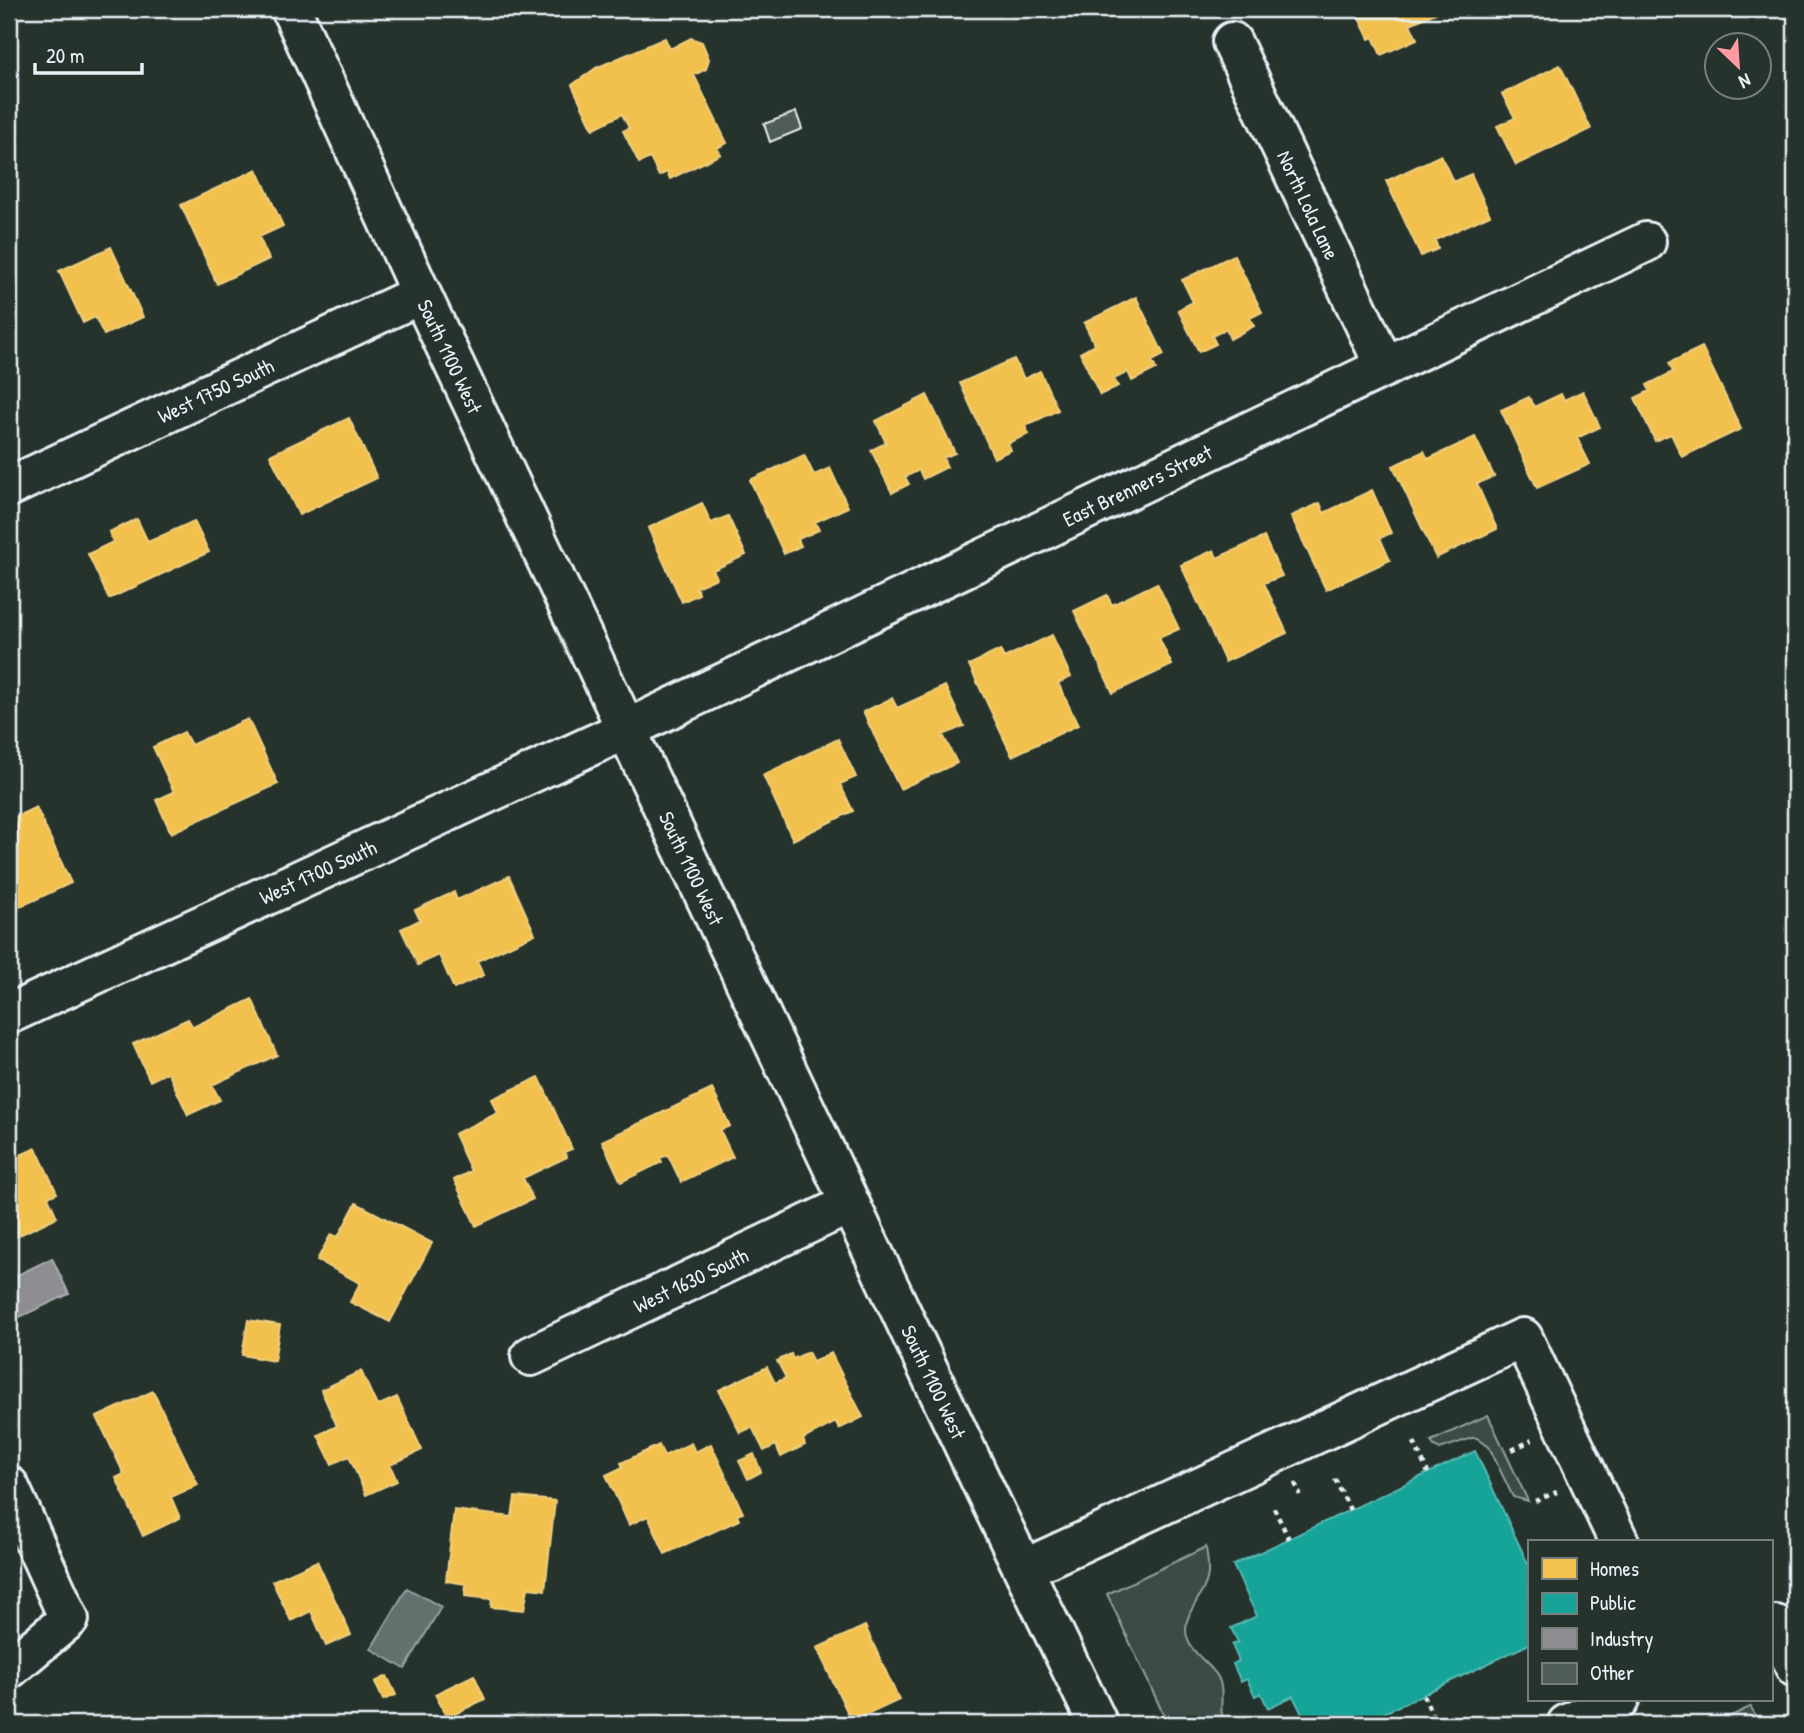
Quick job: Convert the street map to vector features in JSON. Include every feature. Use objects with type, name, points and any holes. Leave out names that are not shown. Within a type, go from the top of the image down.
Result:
[{"type":"street","name":"South 1100 West","points":[[291,9],[421,294],[1098,1724]]},
{"type":"street","name":"North Lola Lane","points":[[1232,42],[1385,367]]},
{"type":"street","name":"East Brenners Street","points":[[627,729],[1646,242]]},
{"type":"street","name":"West 1750 South","points":[[9,487],[421,294]]},
{"type":"street","name":"West 1700 South","points":[[9,1014],[627,729]]},
{"type":"street","name":"West 1630 South","points":[[531,1356],[850,1204]]},
{"type":"street","points":[[1024,1569],[1523,1338],[1618,1540]]},
{"type":"street","points":[[9,1486],[69,1619],[9,1669]]},
{"type":"street","points":[[1772,1627],[1776,1625],[1795,1667]]},
{"type":"street","points":[[1567,1724],[1615,1702]]},
{"type":"path","points":[[1414,1442],[1428,1473]]},
{"type":"path","points":[[1335,1479],[1350,1510]]},
{"type":"path","points":[[1274,1508],[1289,1539]]},
{"type":"path","points":[[1423,1695],[1437,1724]]},
{"type":"path","points":[[1374,1718],[1377,1724]]},
{"type":"shaded area","points":[[1488,1415],[1528,1501],[1513,1497],[1489,1447],[1477,1438],[1440,1449],[1431,1441]]},
{"type":"shaded area","points":[[1206,1547],[1207,1579],[1189,1616],[1186,1629],[1193,1650],[1218,1677],[1225,1724],[1168,1724],[1107,1594]]},
{"type":"shaded area","points":[[407,1588],[441,1607],[405,1669],[371,1649]]},
{"type":"shaded area","points":[[1750,1707],[1759,1724],[1714,1724]]},
{"type":"building: Homes","points":[[1342,9],[1440,11],[1410,24],[1417,39],[1381,55],[1373,37],[1369,39],[1356,12],[1346,17]]},
{"type":"building: Homes","points":[[665,38],[670,49],[691,38],[702,42],[709,59],[706,69],[694,75],[727,143],[717,148],[721,154],[670,179],[667,172],[659,176],[650,158],[639,163],[623,131],[629,128],[622,114],[593,129],[572,85],[596,68]]},
{"type":"building: Homes","points":[[1560,65],[1591,129],[1516,165],[1497,126],[1515,118],[1502,94]]},
{"type":"building: Homes","points":[[1441,155],[1453,182],[1471,174],[1490,215],[1435,240],[1438,249],[1421,256],[1386,181]]},
{"type":"building: Homes","points":[[257,169],[283,226],[259,237],[269,259],[217,284],[181,205]]},
{"type":"building: Homes","points":[[111,247],[143,317],[104,335],[95,317],[83,323],[59,271]]},
{"type":"building: Homes","points":[[1234,255],[1262,312],[1250,318],[1254,326],[1230,339],[1226,329],[1212,336],[1216,344],[1199,352],[1178,310],[1193,302],[1182,280]]},
{"type":"building: Homes","points":[[1136,297],[1164,355],[1152,361],[1156,369],[1132,381],[1128,372],[1114,379],[1118,386],[1100,395],[1080,353],[1095,345],[1084,323]]},
{"type":"building: Homes","points":[[1702,347],[1741,429],[1682,457],[1671,434],[1655,441],[1635,398],[1650,391],[1647,385],[1673,372],[1669,363]]},
{"type":"building: Homes","points":[[1014,359],[1024,379],[1040,371],[1058,410],[1025,426],[1029,434],[1008,443],[1011,450],[994,458],[960,383]]},
{"type":"building: Homes","points":[[1583,391],[1600,427],[1577,438],[1590,464],[1537,488],[1501,410],[1529,397],[1534,407],[1561,394],[1564,400]]},
{"type":"building: Homes","points":[[927,395],[955,453],[943,458],[947,467],[923,479],[919,470],[905,477],[909,484],[892,493],[871,450],[886,443],[876,421]]},
{"type":"building: Homes","points":[[349,418],[377,478],[299,515],[270,455]]},
{"type":"building: Homes","points":[[1475,437],[1494,476],[1477,484],[1497,529],[1436,558],[1393,466],[1424,451],[1428,459]]},
{"type":"building: Homes","points":[[804,455],[814,475],[830,468],[848,507],[815,522],[819,530],[798,539],[801,546],[784,554],[750,480]]},
{"type":"building: Homes","points":[[1372,490],[1391,533],[1380,538],[1390,560],[1326,590],[1291,516],[1320,503],[1324,513]]},
{"type":"building: Homes","points":[[702,503],[711,523],[728,516],[746,555],[713,570],[717,578],[696,587],[699,594],[682,602],[648,528]]},
{"type":"building: Homes","points":[[137,519],[148,542],[194,521],[209,552],[109,599],[88,554],[113,542],[109,532]]},
{"type":"building: Homes","points":[[1264,537],[1282,576],[1264,583],[1287,633],[1225,662],[1181,565],[1214,550],[1217,558]]},
{"type":"building: Homes","points":[[1157,583],[1179,629],[1159,638],[1172,665],[1113,693],[1074,611],[1107,595],[1112,605]]},
{"type":"building: Homes","points":[[1052,635],[1071,677],[1058,683],[1078,725],[1012,756],[969,665],[1000,650],[1004,658]]},
{"type":"building: Homes","points":[[945,686],[964,726],[943,735],[957,763],[900,789],[863,712],[892,698],[897,708]]},
{"type":"building: Homes","points":[[248,719],[278,784],[171,833],[156,800],[174,792],[153,747],[184,732],[191,745]]},
{"type":"building: Homes","points":[[838,739],[856,777],[840,784],[853,811],[793,840],[763,775]]},
{"type":"building: Homes","points":[[36,807],[71,883],[9,912],[9,820]]},
{"type":"building: Homes","points":[[509,876],[535,934],[477,961],[484,975],[454,989],[439,955],[418,965],[401,929],[420,920],[415,910],[454,892],[457,900]]},
{"type":"building: Homes","points":[[252,999],[277,1055],[212,1085],[220,1100],[188,1115],[168,1072],[150,1081],[133,1044],[188,1019],[193,1027]]},
{"type":"building: Homes","points":[[539,1077],[572,1149],[564,1152],[567,1157],[523,1178],[533,1199],[476,1226],[454,1180],[471,1171],[454,1134],[498,1113],[492,1099]]},
{"type":"building: Homes","points":[[712,1089],[730,1126],[720,1130],[733,1157],[681,1182],[668,1155],[660,1158],[662,1162],[621,1182],[602,1141]]},
{"type":"building: Homes","points":[[36,1148],[57,1193],[48,1197],[57,1217],[9,1240],[9,1160]]},
{"type":"building: Homes","points":[[356,1203],[432,1243],[390,1322],[350,1302],[360,1283],[317,1260],[331,1234],[338,1237]]},
{"type":"building: Homes","points":[[248,1320],[280,1325],[274,1361],[242,1355]]},
{"type":"building: Homes","points":[[808,1352],[813,1362],[831,1353],[863,1417],[839,1429],[836,1422],[803,1439],[805,1445],[781,1457],[776,1445],[764,1451],[752,1427],[740,1433],[719,1390],[767,1367],[775,1383],[786,1378],[777,1361],[791,1354],[793,1359]]},
{"type":"building: Homes","points":[[361,1371],[377,1406],[397,1397],[422,1450],[390,1465],[397,1481],[366,1495],[349,1456],[332,1464],[318,1435],[337,1426],[321,1390]]},
{"type":"building: Homes","points":[[153,1391],[198,1485],[171,1497],[180,1518],[143,1536],[116,1478],[124,1474],[97,1417]]},
{"type":"building: Homes","points":[[691,1443],[695,1452],[711,1444],[743,1513],[737,1515],[739,1520],[665,1554],[648,1516],[629,1525],[606,1475],[623,1467],[621,1463],[659,1445],[664,1456]]},
{"type":"building: Homes","points":[[754,1454],[761,1472],[748,1479],[739,1461]]},
{"type":"building: Homes","points":[[515,1497],[555,1501],[545,1590],[528,1588],[524,1610],[491,1607],[492,1599],[465,1596],[466,1584],[446,1581],[454,1510],[512,1517]]},
{"type":"building: Homes","points":[[317,1561],[351,1635],[326,1646],[311,1611],[291,1621],[272,1581]]},
{"type":"building: Homes","points":[[865,1626],[899,1700],[852,1722],[817,1648]]},
{"type":"building: Homes","points":[[474,1675],[485,1699],[447,1718],[435,1694]]},
{"type":"building: Homes","points":[[387,1676],[396,1695],[383,1700],[375,1682]]},
{"type":"building: Public","points":[[1475,1451],[1528,1564],[1528,1644],[1361,1724],[1307,1724],[1293,1696],[1268,1708],[1261,1693],[1255,1696],[1247,1679],[1241,1682],[1233,1664],[1239,1661],[1232,1645],[1238,1642],[1231,1628],[1257,1616],[1233,1565]]},
{"type":"building: Industry","points":[[52,1258],[69,1294],[20,1317],[9,1292],[9,1279]]},
{"type":"building: Other","points":[[796,112],[802,129],[770,142],[764,124]]}]
